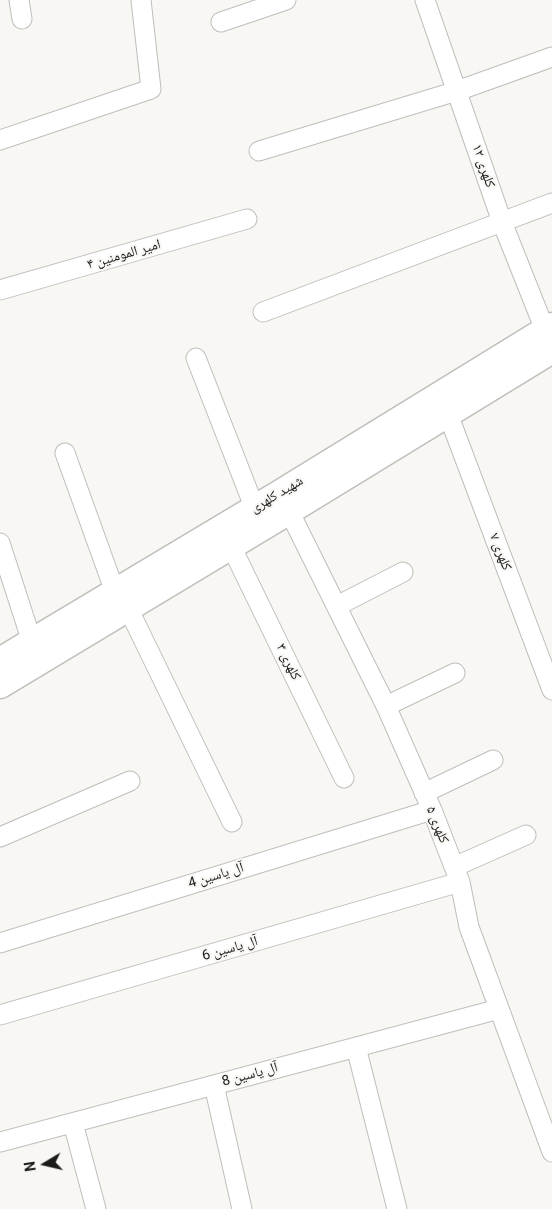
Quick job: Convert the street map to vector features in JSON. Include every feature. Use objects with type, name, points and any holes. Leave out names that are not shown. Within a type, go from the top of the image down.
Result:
[{"type":"main road","name":"شهید کلهری","points":[[0,661],[32,642],[231,546],[448,414],[550,335]]},
{"type":"main road","name":"شهید کلهری","points":[[0,685],[254,508],[550,335]]},
{"type":"street","points":[[19,0],[22,19]]},
{"type":"street","points":[[0,140],[152,89],[141,0]]},
{"type":"street","points":[[221,22],[286,0]]},
{"type":"street","name":"کلهری ۱۲","points":[[425,0],[502,222],[550,335]]},
{"type":"street","points":[[258,151],[457,92],[552,57]]},
{"type":"street","points":[[263,312],[552,204]]},
{"type":"street","name":"امیر المومنین ۴","points":[[0,290],[247,219]]},
{"type":"street","points":[[196,358],[254,508]]},
{"type":"street","name":"کلهری ۷","points":[[448,414],[552,690]]},
{"type":"street","points":[[65,453],[122,600],[232,822]]},
{"type":"street","name":"کلهری ۵","points":[[289,511],[386,706],[428,801],[457,875],[469,927],[552,1152]]},
{"type":"street","points":[[0,543],[32,642]]},
{"type":"street","name":"کلهری ۳","points":[[231,546],[344,778]]},
{"type":"street","points":[[337,606],[403,572]]},
{"type":"street","points":[[386,706],[455,673]]},
{"type":"street","name":"آل یاسین 4","points":[[0,943],[428,801],[493,760]]},
{"type":"street","points":[[0,837],[130,781]]},
{"type":"street","name":"آل یاسین 6","points":[[0,1015],[457,875],[526,834]]},
{"type":"street","name":"آل یاسین 8","points":[[0,1142],[499,1009]]},
{"type":"street","points":[[356,1047],[397,1209]]},
{"type":"street","points":[[214,1085],[242,1209]]},
{"type":"street","points":[[73,1123],[96,1209]]}]
